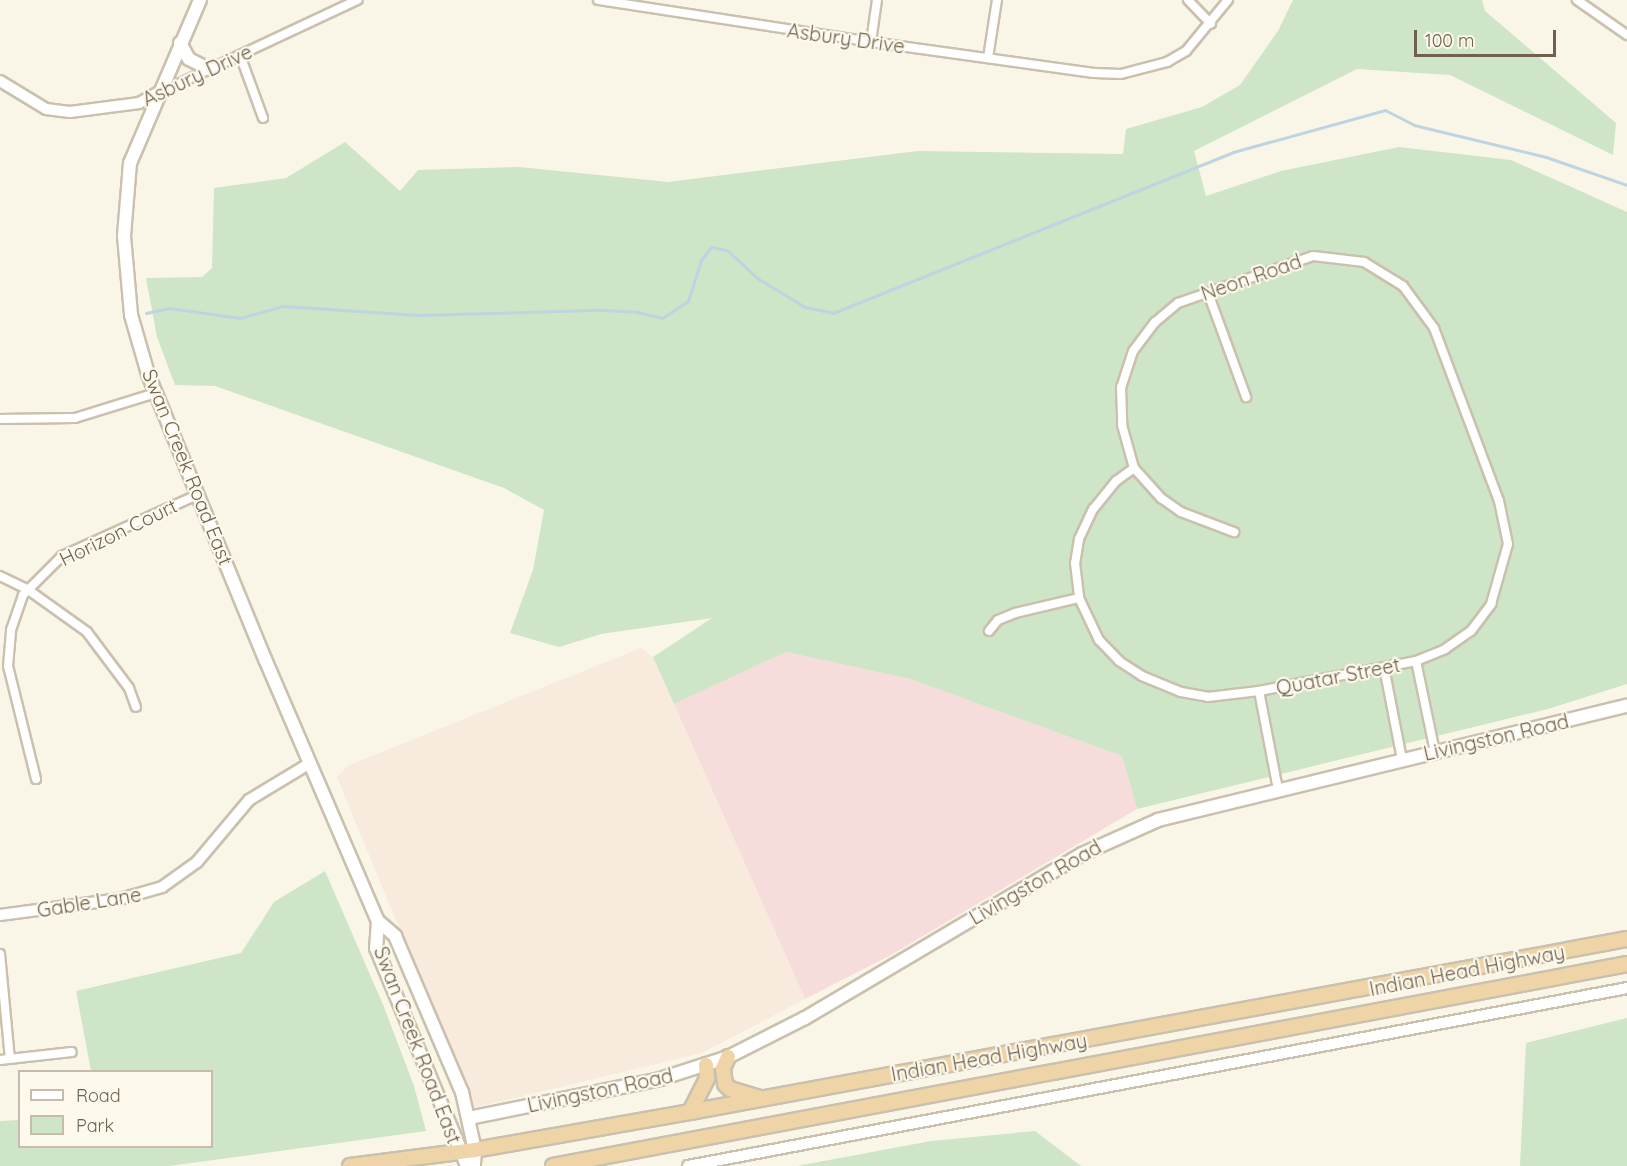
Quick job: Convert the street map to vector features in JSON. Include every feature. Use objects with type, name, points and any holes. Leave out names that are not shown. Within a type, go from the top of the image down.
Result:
[{"type":"highway","name":"Indian Head Highway","points":[[350,1166],[475,1150],[690,1112],[1257,1011],[1627,939]]},
{"type":"highway","name":"Indian Head Highway","points":[[554,1166],[1627,964]]},
{"type":"highway","points":[[728,1057],[723,1068],[725,1084],[730,1089],[762,1098]]},
{"type":"highway","points":[[690,1112],[707,1079],[706,1065]]},
{"type":"main road","name":"Swan Creek Road East","points":[[200,0],[132,157],[124,236],[132,315],[156,393],[310,763],[378,921],[395,936],[462,1092],[475,1150],[474,1166]]},
{"type":"main road","points":[[180,43],[189,59],[209,69]]},
{"type":"main road","name":"Livingston Road","points":[[469,1118],[651,1081],[728,1057],[797,1022],[1112,839],[1178,814],[1627,706]]},
{"type":"main road","name":"Swan Creek Road East","points":[[378,921],[376,948],[442,1099],[459,1152],[467,1166]]},
{"type":"street","name":"Asbury Drive","points":[[0,81],[46,109],[70,112],[139,103],[357,0]]},
{"type":"street","name":"Asbury Drive","points":[[598,0],[1094,74],[1121,74],[1167,62],[1186,51],[1211,24],[1228,0]]},
{"type":"street","points":[[871,42],[877,0]]},
{"type":"street","points":[[988,58],[997,0]]},
{"type":"street","points":[[1188,0],[1211,24]]},
{"type":"street","points":[[1577,0],[1627,34]]},
{"type":"street","points":[[240,55],[263,118]]},
{"type":"street","name":"Neon Road","points":[[1234,532],[1181,512],[1161,498],[1134,468],[1122,425],[1121,387],[1133,351],[1155,322],[1178,303],[1313,256],[1364,262],[1394,280],[1423,309],[1434,328],[1499,501],[1508,544],[1491,604],[1478,622],[1445,649],[1416,661]]},
{"type":"street","points":[[1208,292],[1246,397]]},
{"type":"street","points":[[0,418],[75,418],[156,393]]},
{"type":"street","name":"Quatar Street","points":[[1134,468],[1116,481],[1093,509],[1079,539],[1075,563],[1079,598],[1099,640],[1119,661],[1142,676],[1181,692],[1208,697],[1260,691],[1416,661]]},
{"type":"street","name":"Horizon Court","points":[[36,778],[8,666],[11,630],[27,589],[62,556],[199,494]]},
{"type":"street","points":[[0,576],[27,589],[79,625],[99,644],[129,688],[136,707]]},
{"type":"street","points":[[989,631],[998,620],[1014,613],[1079,598]]},
{"type":"street","points":[[1416,661],[1435,752]]},
{"type":"street","points":[[1384,667],[1402,760]]},
{"type":"street","name":"Quatar Street","points":[[1260,691],[1278,790]]},
{"type":"street","name":"Gable Lane","points":[[0,915],[120,899],[162,887],[197,862],[249,800],[310,763]]},
{"type":"street","points":[[0,954],[10,1059]]},
{"type":"street","points":[[688,1166],[1627,988]]},
{"type":"street","points":[[0,1060],[72,1052]]},
{"type":"shaded area","points":[[641,648],[653,657],[805,999],[702,1053],[473,1108],[337,777],[349,765]]},
{"type":"shaded area","points":[[786,652],[910,679],[1122,756],[1137,809],[891,955],[805,999],[674,704]]},
{"type":"green space","points":[[1293,0],[1482,0],[1485,11],[1616,123],[1613,155],[1450,75],[1357,69],[1194,151],[1206,196],[1281,171],[1399,147],[1511,160],[1627,212],[1627,684],[1548,709],[1137,809],[1122,756],[910,679],[786,652],[674,704],[653,657],[712,618],[601,634],[559,647],[510,633],[533,570],[544,510],[504,488],[215,386],[175,385],[157,337],[146,278],[202,277],[212,268],[214,188],[286,178],[345,142],[400,191],[418,170],[519,167],[668,182],[918,151],[1123,154],[1126,129],[1202,107],[1240,85],[1278,31]]},
{"type":"green space","points":[[325,871],[384,1007],[414,1086],[426,1131],[169,1166],[0,1166],[0,1121],[18,1120],[18,1148],[213,1148],[213,1070],[91,1070],[76,991],[241,953],[274,902]]},
{"type":"green space","points":[[1627,1018],[1627,1166],[1520,1166],[1526,1043]]},
{"type":"green space","points":[[1035,1131],[1081,1166],[797,1166],[931,1141]]},
{"type":"waterway","points":[[146,313],[169,308],[240,318],[283,306],[418,315],[602,310],[637,312],[662,318],[688,301],[701,260],[711,247],[727,250],[757,278],[805,307],[833,313],[1233,152],[1385,110],[1414,125],[1546,157],[1627,185]]}]
